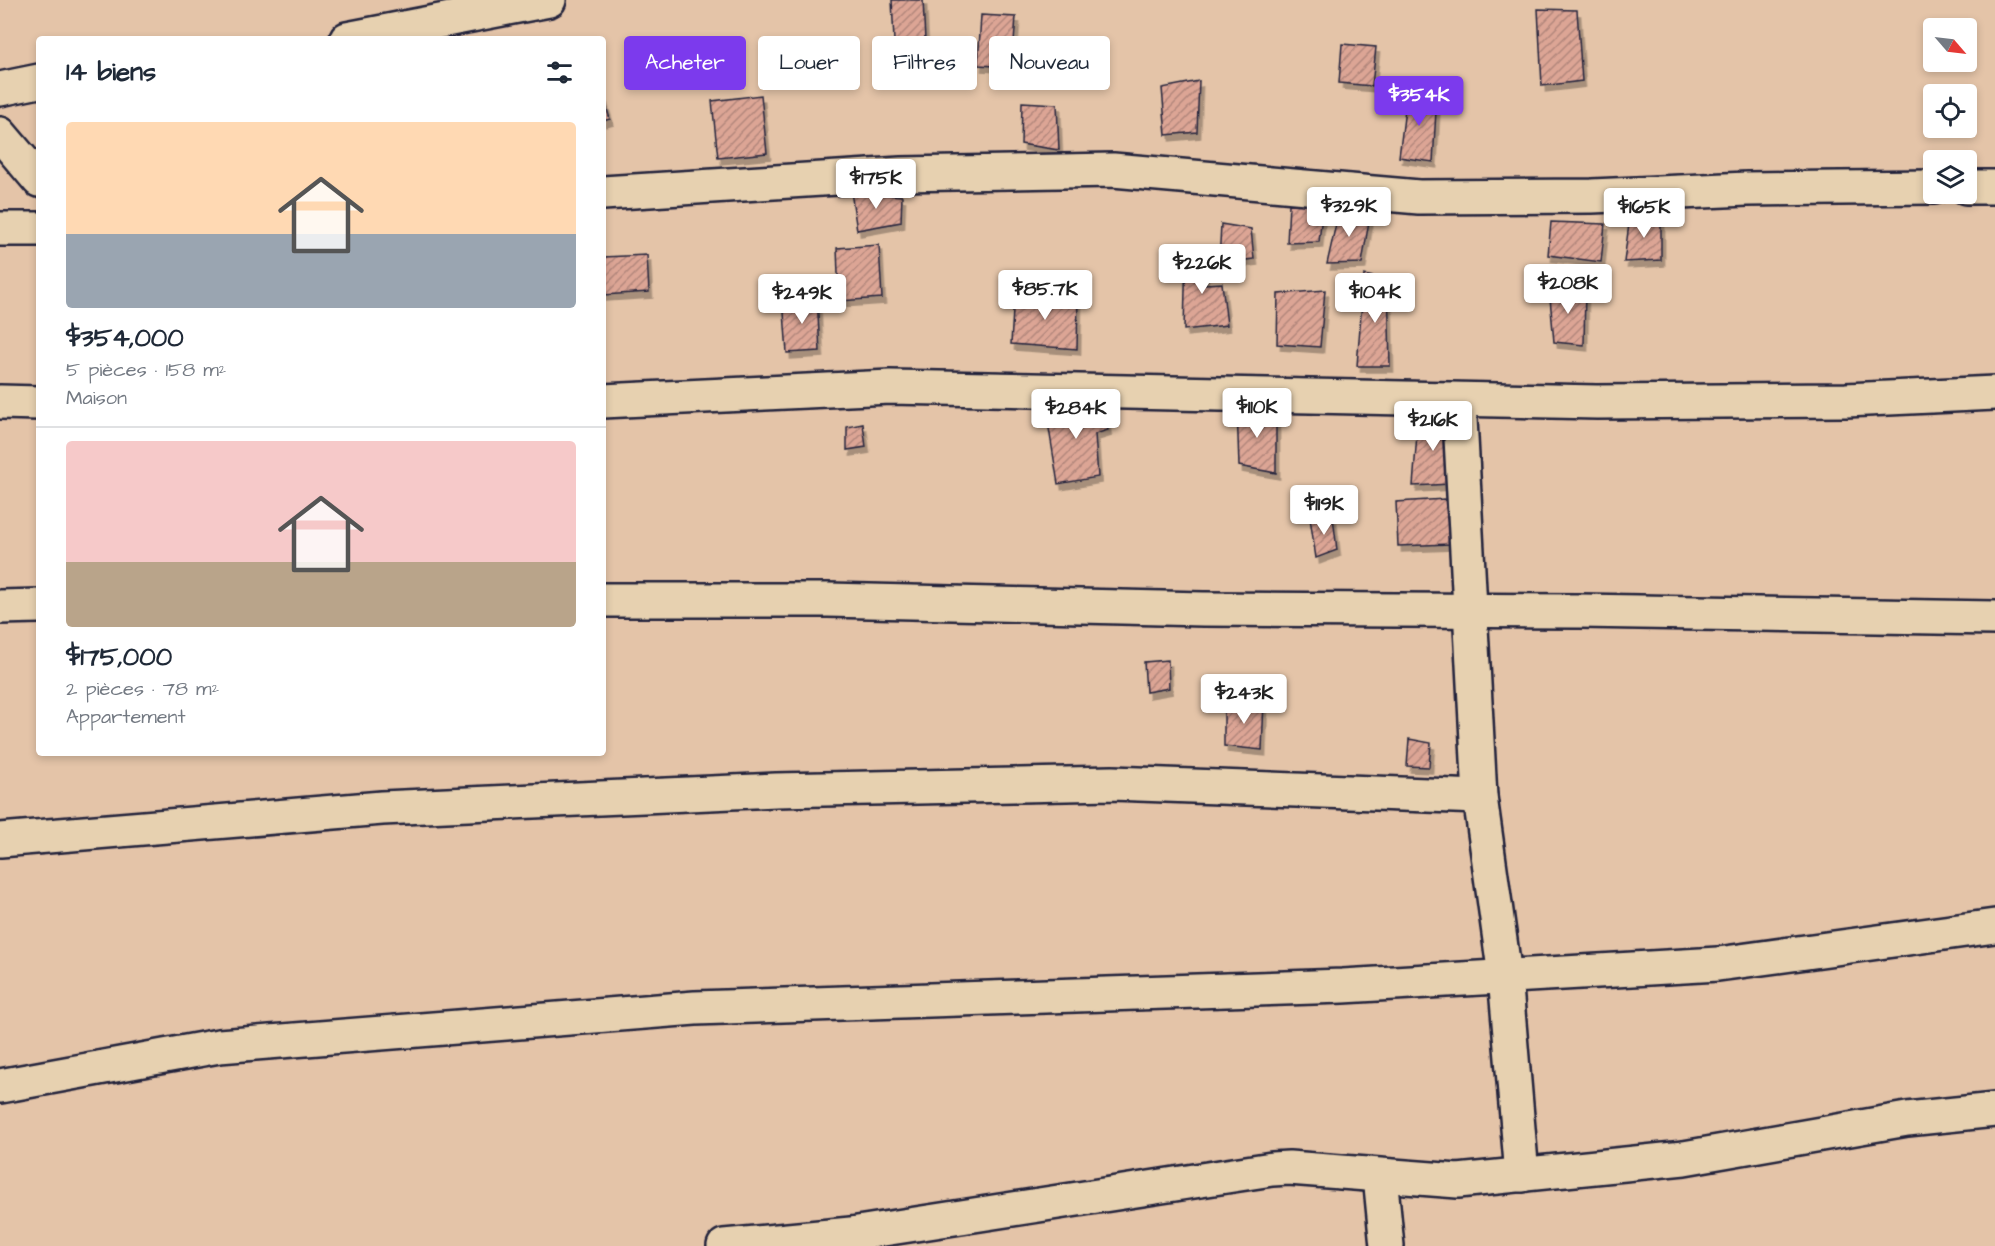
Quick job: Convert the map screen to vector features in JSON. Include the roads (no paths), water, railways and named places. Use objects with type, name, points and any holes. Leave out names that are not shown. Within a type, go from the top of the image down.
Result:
[{"type":"street","points":[[363,36],[549,0]]},
{"type":"street","points":[[0,89],[36,82]]},
{"type":"street","points":[[0,134],[36,176]]},
{"type":"street","points":[[606,193],[901,174],[1113,170],[1419,197],[1592,196],[1747,189],[1923,188]]},
{"type":"street","points":[[1977,187],[1995,187]]},
{"type":"street","points":[[0,229],[36,229]]},
{"type":"street","points":[[606,401],[890,387],[1597,402],[1846,399],[1995,393]]},
{"type":"street","points":[[1459,400],[1480,797],[1505,976],[1522,1175]]},
{"type":"street","points":[[0,402],[36,402]]},
{"type":"street","points":[[606,600],[828,600],[1203,609],[1469,610],[1995,618]]},
{"type":"street","points":[[0,607],[36,606]]},
{"type":"street","points":[[0,840],[382,808],[776,790],[1112,783],[1480,797]]},
{"type":"street","points":[[0,1086],[219,1046],[695,1008],[1343,986],[1718,964],[1995,926]]},
{"type":"street","points":[[724,1246],[851,1234],[1272,1169],[1289,1168],[1458,1181],[1684,1158],[1907,1119],[1995,1110]]},
{"type":"street","points":[[1380,1176],[1387,1246]]}]
